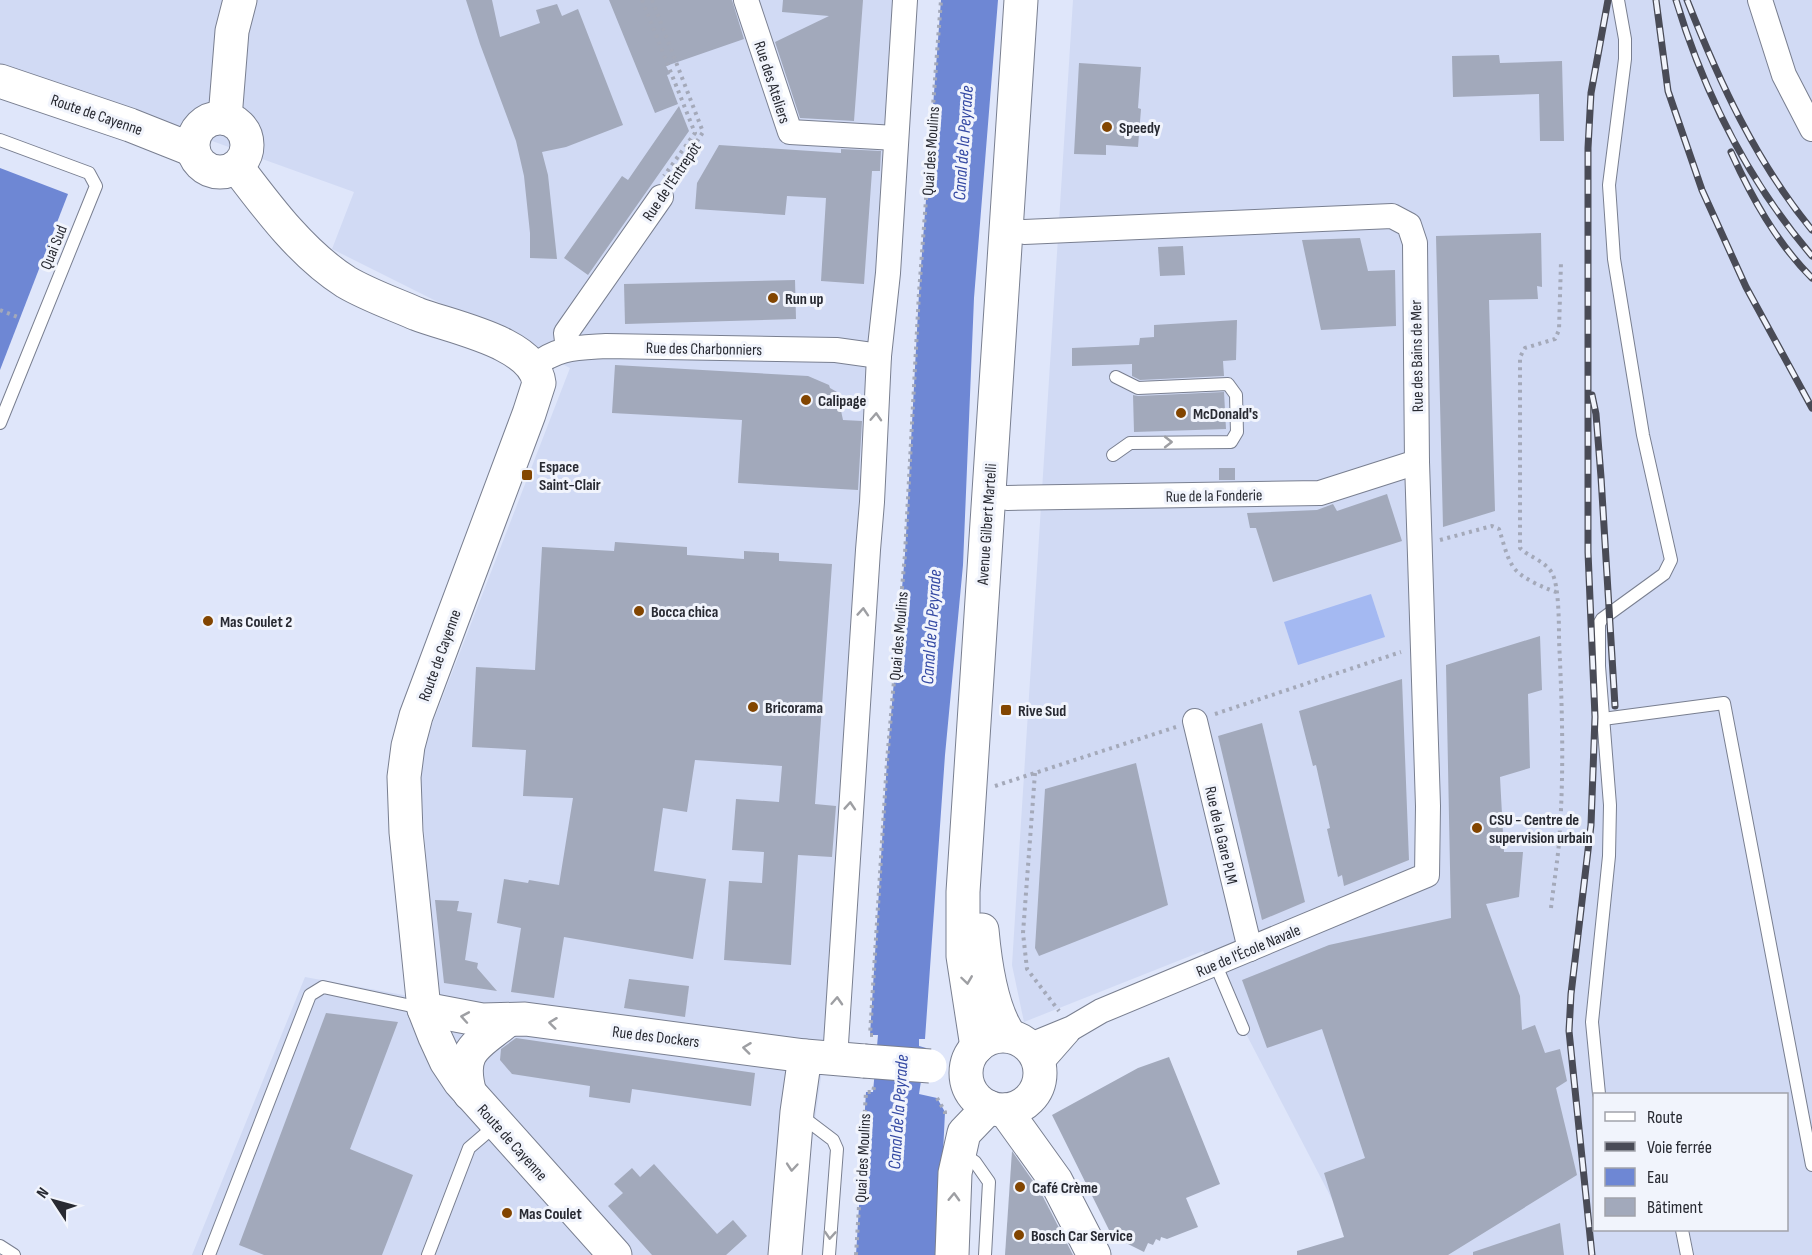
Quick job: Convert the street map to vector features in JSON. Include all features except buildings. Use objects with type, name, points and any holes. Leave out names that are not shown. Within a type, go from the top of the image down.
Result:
[{"type":"main road","points":[[225,118],[232,31],[240,0]]},
{"type":"main road","name":"Avenue Gilbert Martelli","points":[[972,1058],[963,956],[963,892],[1021,0]]},
{"type":"main road","name":"Avenue Gilbert Martelli","points":[[1039,0],[985,806],[981,916],[983,944],[996,1008],[1002,1025],[1028,1060],[1041,1128],[1056,1181]]},
{"type":"main road","name":"Route de Cayenne","points":[[0,81],[130,125],[193,150],[197,160],[205,168],[215,172],[227,172],[237,167]]},
{"type":"main road","points":[[193,150],[198,130],[206,122],[215,118],[225,118],[235,122],[247,139],[244,159],[237,167],[265,205],[312,256],[346,282],[418,314],[496,341],[520,355],[533,367]]},
{"type":"main road","name":"Route de Cayenne","points":[[533,367],[538,383],[529,414],[420,705],[408,746],[404,777],[406,832],[424,1009],[446,1061],[470,1094],[615,1255]]},
{"type":"main road","name":"Rue des Dockers","points":[[424,1009],[482,1020],[525,1019],[930,1066],[972,1058]]},
{"type":"main road","points":[[470,1094],[465,1067],[468,1056],[475,1047],[507,1021]]},
{"type":"main road","points":[[952,1255],[955,1173],[964,1133],[997,1109],[1017,1107],[1027,1101],[1028,1060],[998,1036],[986,1040],[972,1058],[966,1078],[974,1096],[997,1109],[1056,1181],[1094,1255]]},
{"type":"main road","name":"Quai des Moulins","points":[[785,1255],[796,1112],[851,1058]]},
{"type":"street","name":"Rue des Ateliers","points":[[746,0],[790,132],[896,138]]},
{"type":"street","name":"Quai des Moulins","points":[[851,1058],[867,561],[879,356],[888,273],[905,0]]},
{"type":"street","points":[[1760,0],[1784,75],[1812,129]]},
{"type":"street","name":"Rue de l'Entrepôt","points":[[568,349],[566,333],[660,190]]},
{"type":"street","name":"Rue des Bains de Mer","points":[[1024,232],[1392,216],[1409,225],[1414,243],[1417,462],[1428,806],[1427,875]]},
{"type":"street","name":"Rue des Charbonniers","points":[[533,367],[547,355],[568,349],[606,346],[836,350],[879,356]]},
{"type":"street","name":"Rue de la Fonderie","points":[[1006,498],[1320,493],[1417,462]]},
{"type":"street","name":"Rue de la Gare PLM","points":[[1195,721],[1250,949]]},
{"type":"street","name":"Rue de l'École Navale","points":[[1028,1060],[1072,1028],[1101,1011],[1427,875]]},
{"type":"lane","points":[[1599,1093],[1592,1022],[1609,856],[1610,805],[1599,666],[1599,624],[1602,619],[1664,574],[1671,560],[1643,435],[1614,259],[1610,185],[1625,59],[1625,39],[1618,0]]},
{"type":"lane","name":"Quai Sud","points":[[0,140],[89,173],[96,186],[0,423]]},
{"type":"lane","points":[[1113,455],[1130,443],[1231,442],[1237,432],[1236,395],[1228,384],[1138,388],[1116,376]]},
{"type":"lane","points":[[1603,719],[1724,703],[1812,1165]]},
{"type":"lane","points":[[1215,963],[1243,1029]]},
{"type":"lane","points":[[209,1255],[310,994],[322,987],[424,1009]]},
{"type":"lane","name":"Quai des Moulins","points":[[796,1112],[828,1135],[837,1149],[829,1255]]},
{"type":"lane","points":[[428,1255],[468,1148],[497,1124]]},
{"type":"lane","points":[[959,1152],[975,1162],[989,1182],[985,1255]]},
{"type":"lane","points":[[1682,1231],[1687,1255]]},
{"type":"lane","points":[[0,1246],[14,1255]]},
{"type":"path","points":[[642,0],[694,133],[660,190]]},
{"type":"path","name":"Rue de l'Entrepôt","points":[[652,0],[703,132],[660,190]]},
{"type":"path","name":"Quai des Moulins","points":[[856,1255],[866,1092],[873,1092],[851,1058],[870,1035],[887,761],[905,554],[919,293],[941,0]]},
{"type":"path","points":[[1551,908],[1560,828],[1563,723],[1556,592],[1552,573],[1542,563],[1527,556],[1520,548],[1520,357],[1525,348],[1555,339],[1559,330],[1560,262]]},
{"type":"path","points":[[0,310],[20,318]]},
{"type":"path","points":[[1420,545],[1492,526],[1499,529],[1512,567],[1545,589],[1556,592]]},
{"type":"path","points":[[1035,773],[1023,933],[1027,969],[1072,1028]]},
{"type":"shaded area","points":[[0,0],[894,0],[827,1035],[796,1255],[192,1255],[305,977],[436,1001],[419,758],[570,368],[332,249],[354,192],[0,65]]},
{"type":"shaded area","points":[[1073,0],[1812,0],[1812,1255],[1361,1255],[1203,951],[1024,1022],[1012,965]]},
{"type":"shaded area","points":[[1371,594],[1385,637],[1298,665],[1284,622]]},
{"type":"water","name":"Canal de la Peyrade","points":[[941,0],[998,0],[974,298],[963,565],[945,755],[925,1039],[919,1039],[919,1046],[926,1048],[919,1094],[937,1098],[945,1112],[938,1255],[856,1255],[866,1092],[873,1092],[878,1035],[870,1035],[887,761],[905,554],[919,293]]},
{"type":"water","points":[[0,168],[68,194],[0,370]]},
{"type":"railway","points":[[1592,1255],[1569,1031],[1571,994],[1591,825],[1595,717],[1588,552],[1588,148],[1591,93],[1608,0]]},
{"type":"railway","points":[[1656,0],[1668,91],[1702,190],[1746,287],[1812,408]]},
{"type":"railway","points":[[1676,0],[1700,69],[1731,135],[1768,198],[1812,256]]},
{"type":"railway","points":[[1687,0],[1712,61],[1756,149],[1773,177],[1812,230]]},
{"type":"railway","points":[[1731,152],[1766,219],[1787,250],[1812,278]]},
{"type":"railway","points":[[1592,395],[1596,414],[1601,477],[1615,706]]},
{"type":"place","name":"Speedy","points":[[1107,127]]},
{"type":"place","name":"Run up","points":[[773,298]]},
{"type":"place","name":"Calipage","points":[[806,400]]},
{"type":"place","name":"McDonald's","points":[[1181,413]]},
{"type":"place","name":"Espace Saint-Clair","points":[[527,475]]},
{"type":"place","name":"Bocca chica","points":[[639,611]]},
{"type":"place","name":"Mas Coulet 2","points":[[208,621]]},
{"type":"place","name":"Bricorama","points":[[753,707]]},
{"type":"place","name":"Rive Sud","points":[[1006,710]]},
{"type":"place","name":"CSU - Centre de supervision urbain","points":[[1477,828]]},
{"type":"place","name":"Café Crème","points":[[1020,1187]]},
{"type":"place","name":"Mas Coulet","points":[[507,1213]]},
{"type":"place","name":"Bosch Car Service","points":[[1019,1235]]}]
